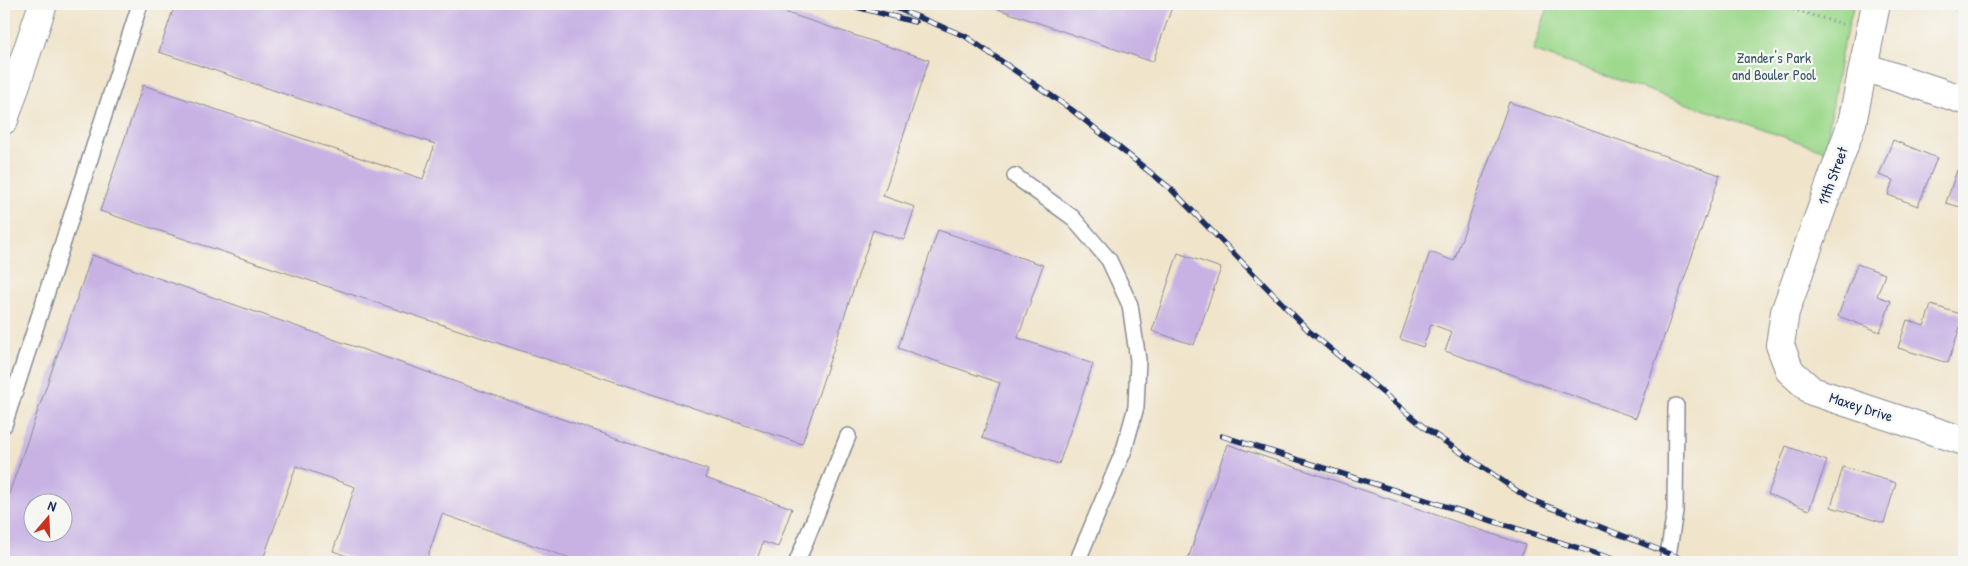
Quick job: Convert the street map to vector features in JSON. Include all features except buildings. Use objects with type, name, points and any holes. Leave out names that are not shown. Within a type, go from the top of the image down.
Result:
[{"type":"street","points":[[4,119],[43,4]]},
{"type":"street","name":"11th Street","points":[[1780,345],[1785,312],[1852,123],[1876,4]]},
{"type":"street","points":[[1864,67],[1964,100]]},
{"type":"street","name":"Maxey Drive","points":[[1780,345],[1790,371],[1812,390],[1964,441]]},
{"type":"lane","points":[[4,425],[140,4]]},
{"type":"lane","points":[[1015,176],[1078,224],[1109,260],[1130,305],[1138,360],[1136,407],[1124,450],[1077,562]]},
{"type":"lane","points":[[1667,562],[1675,511],[1676,406]]},
{"type":"lane","points":[[797,562],[848,436]]},
{"type":"path","points":[[1774,4],[1824,20],[1871,31]]},
{"type":"green space","name":"Zander's Park and Bouler Pool","points":[[1549,4],[1854,4],[1840,58],[1825,151],[1533,51]]},
{"type":"railway","points":[[845,4],[915,22]]},
{"type":"railway","points":[[886,4],[965,36],[1072,110],[1171,189],[1309,331],[1425,428],[1529,499],[1690,562]]},
{"type":"railway","points":[[1222,436],[1623,562]]}]
